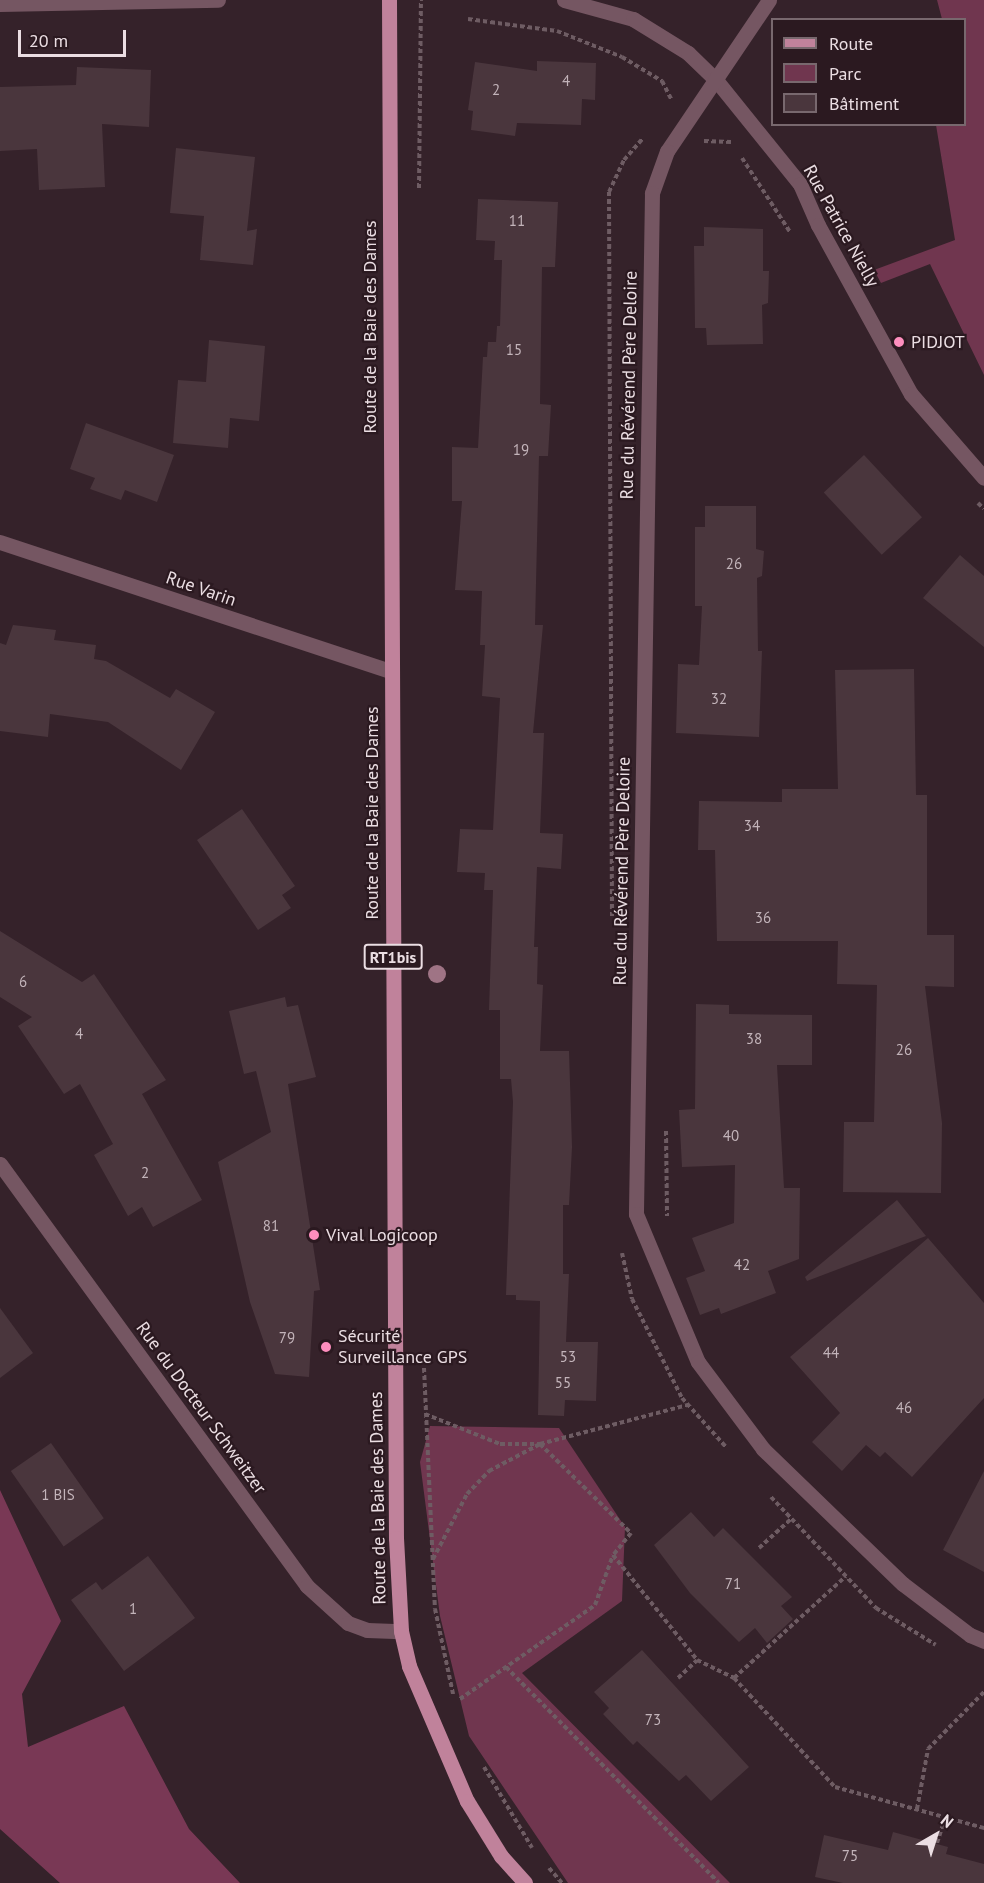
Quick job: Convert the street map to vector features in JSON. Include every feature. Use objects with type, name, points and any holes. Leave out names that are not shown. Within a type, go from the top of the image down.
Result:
[{"type":"main road","name":"Route de la Baie des Dames","points":[[389,0],[396,1526],[401,1631],[417,1686],[467,1801],[501,1856],[525,1883]]},
{"type":"street","points":[[0,4],[218,0]]},
{"type":"street","name":"Rue Patrice Nielly","points":[[564,0],[633,19],[688,53],[716,80],[800,184],[818,225],[911,394],[984,478]]},
{"type":"street","name":"Rue du Révérend Père Deloire","points":[[769,0],[667,151],[652,193],[636,1214],[698,1362],[763,1449],[903,1584],[970,1635],[984,1641]]},
{"type":"street","name":"Rue Varin","points":[[0,542],[391,671]]},
{"type":"street","name":"Rue du Docteur Schweitzer","points":[[0,1164],[307,1586],[348,1623],[367,1630],[401,1631]]},
{"type":"path","points":[[419,198],[421,0]]},
{"type":"path","points":[[698,142],[730,140],[791,234]]},
{"type":"path","points":[[970,495],[984,509]]},
{"type":"path","points":[[666,1118],[667,1225]]},
{"type":"path","points":[[424,1361],[435,1609],[451,1692],[459,1708]]},
{"type":"path","points":[[433,1559],[467,1494],[489,1471],[540,1444],[688,1405]]},
{"type":"path","points":[[425,1414],[500,1444],[540,1444],[631,1533],[613,1555],[595,1605],[460,1699]]},
{"type":"path","points":[[759,1548],[791,1519]]},
{"type":"path","points":[[613,1555],[697,1660],[734,1678],[835,1787],[984,1828]]},
{"type":"path","points":[[734,1678],[846,1576]]},
{"type":"path","points":[[678,1678],[697,1660]]},
{"type":"path","points":[[506,1667],[719,1883]]},
{"type":"path","points":[[917,1809],[928,1749],[984,1692]]},
{"type":"path","points":[[481,1763],[537,1854]]},
{"type":"path","points":[[937,1843],[945,1818]]},
{"type":"path","points":[[544,1862],[562,1883]]},
{"type":"green space","points":[[937,0],[984,0],[984,375],[930,264],[881,283],[874,270],[955,240],[936,126],[966,126],[966,18],[942,18]]},
{"type":"green space","points":[[430,1426],[559,1428],[625,1527],[622,1601],[522,1673],[730,1883],[568,1883],[469,1736],[440,1616],[420,1462]]},
{"type":"shaded area","points":[[0,1490],[61,1621],[22,1694],[28,1747],[124,1706],[189,1829],[240,1883],[60,1883],[0,1829]]},
{"type":"building","points":[[537,61],[596,63],[595,100],[582,99],[581,125],[517,123],[515,136],[471,130],[473,111],[468,110],[475,62],[537,71]]},
{"type":"building","points":[[77,67],[151,70],[149,127],[102,124],[105,187],[39,190],[37,149],[0,151],[0,87],[76,85]]},
{"type":"building","points":[[176,148],[255,157],[247,231],[257,229],[253,265],[200,260],[204,216],[170,213]]},
{"type":"building","points":[[478,199],[558,202],[555,267],[542,267],[540,404],[551,405],[548,456],[539,456],[535,625],[543,625],[533,733],[544,733],[540,833],[563,834],[561,869],[537,867],[534,947],[538,947],[537,984],[543,985],[540,1051],[569,1051],[572,1147],[569,1205],[563,1205],[563,1274],[569,1274],[566,1342],[598,1342],[596,1401],[565,1400],[564,1416],[538,1415],[540,1301],[516,1300],[516,1295],[506,1295],[513,1102],[511,1079],[500,1079],[500,1010],[489,1010],[493,890],[484,890],[485,873],[457,872],[460,829],[493,830],[500,698],[482,696],[485,645],[480,645],[482,591],[455,590],[462,501],[452,501],[452,447],[478,448],[483,357],[487,357],[488,342],[496,342],[497,326],[500,326],[502,260],[494,260],[495,241],[476,240]]},
{"type":"building","points":[[704,227],[763,229],[763,271],[769,271],[768,303],[762,305],[763,344],[707,345],[706,328],[695,328],[694,246],[704,246]]},
{"type":"building","points":[[209,340],[265,346],[259,421],[230,418],[228,448],[173,443],[178,380],[206,382]]},
{"type":"building","points":[[86,423],[174,455],[157,502],[125,490],[121,500],[90,489],[95,478],[70,469]]},
{"type":"building","points":[[864,455],[922,517],[882,555],[824,493]]},
{"type":"building","points":[[705,506],[756,506],[756,549],[764,551],[762,576],[757,578],[758,651],[762,651],[759,737],[676,733],[678,664],[699,665],[702,606],[695,606],[695,527],[705,527]]},
{"type":"building","points":[[960,555],[984,576],[984,647],[923,598]]},
{"type":"building","points":[[13,625],[56,630],[54,640],[96,645],[94,659],[106,661],[170,698],[176,689],[215,712],[181,770],[108,722],[50,714],[48,737],[0,731],[0,643],[6,645]]},
{"type":"building","points":[[914,669],[916,795],[927,795],[927,935],[954,935],[954,987],[925,986],[942,1123],[941,1193],[843,1192],[844,1122],[874,1122],[877,985],[837,984],[838,941],[717,941],[715,850],[698,850],[699,801],[782,802],[782,789],[838,789],[835,670]]},
{"type":"building","points":[[242,809],[295,886],[282,895],[291,908],[258,930],[197,840]]},
{"type":"building","points":[[0,931],[82,982],[94,974],[166,1080],[142,1094],[202,1200],[153,1227],[142,1207],[128,1216],[94,1155],[113,1144],[80,1084],[64,1094],[18,1026],[32,1017],[0,997]]},
{"type":"building","points":[[285,997],[287,1007],[298,1005],[316,1077],[288,1084],[320,1290],[314,1291],[309,1377],[275,1374],[250,1302],[218,1162],[271,1132],[256,1071],[244,1074],[229,1011]]},
{"type":"building","points":[[696,1004],[729,1005],[729,1014],[812,1015],[812,1065],[777,1065],[784,1188],[800,1188],[799,1259],[768,1271],[776,1293],[721,1314],[719,1308],[700,1315],[686,1278],[705,1271],[692,1238],[734,1223],[735,1165],[682,1167],[679,1110],[695,1109]]},
{"type":"building","points":[[897,1200],[926,1236],[807,1281],[805,1277]]},
{"type":"building","points":[[928,1238],[984,1303],[984,1398],[912,1477],[885,1452],[880,1457],[866,1445],[842,1471],[812,1442],[840,1413],[790,1357]]},
{"type":"building","points":[[0,1308],[33,1353],[0,1378]]},
{"type":"building","points":[[51,1443],[104,1518],[64,1546],[11,1471]]},
{"type":"building","points":[[984,1471],[984,1572],[943,1550]]},
{"type":"building","points":[[691,1512],[714,1537],[723,1528],[792,1597],[781,1606],[793,1619],[767,1643],[755,1628],[739,1642],[690,1593],[654,1545]]},
{"type":"building","points":[[148,1556],[195,1618],[124,1671],[71,1600],[96,1582],[102,1590]]},
{"type":"building","points":[[642,1650],[749,1767],[711,1801],[686,1775],[679,1781],[637,1741],[633,1745],[603,1714],[609,1708],[594,1692]]},
{"type":"building","points":[[893,1832],[948,1847],[946,1854],[984,1864],[984,1883],[843,1883],[815,1877],[824,1835],[888,1850]]},
{"type":"place","name":"PIDJOT","points":[[899,342]]},
{"type":"place","name":"Vival Logicoop","points":[[314,1235]]},
{"type":"place","name":"Sécurité Surveillance GPS","points":[[326,1347]]}]
